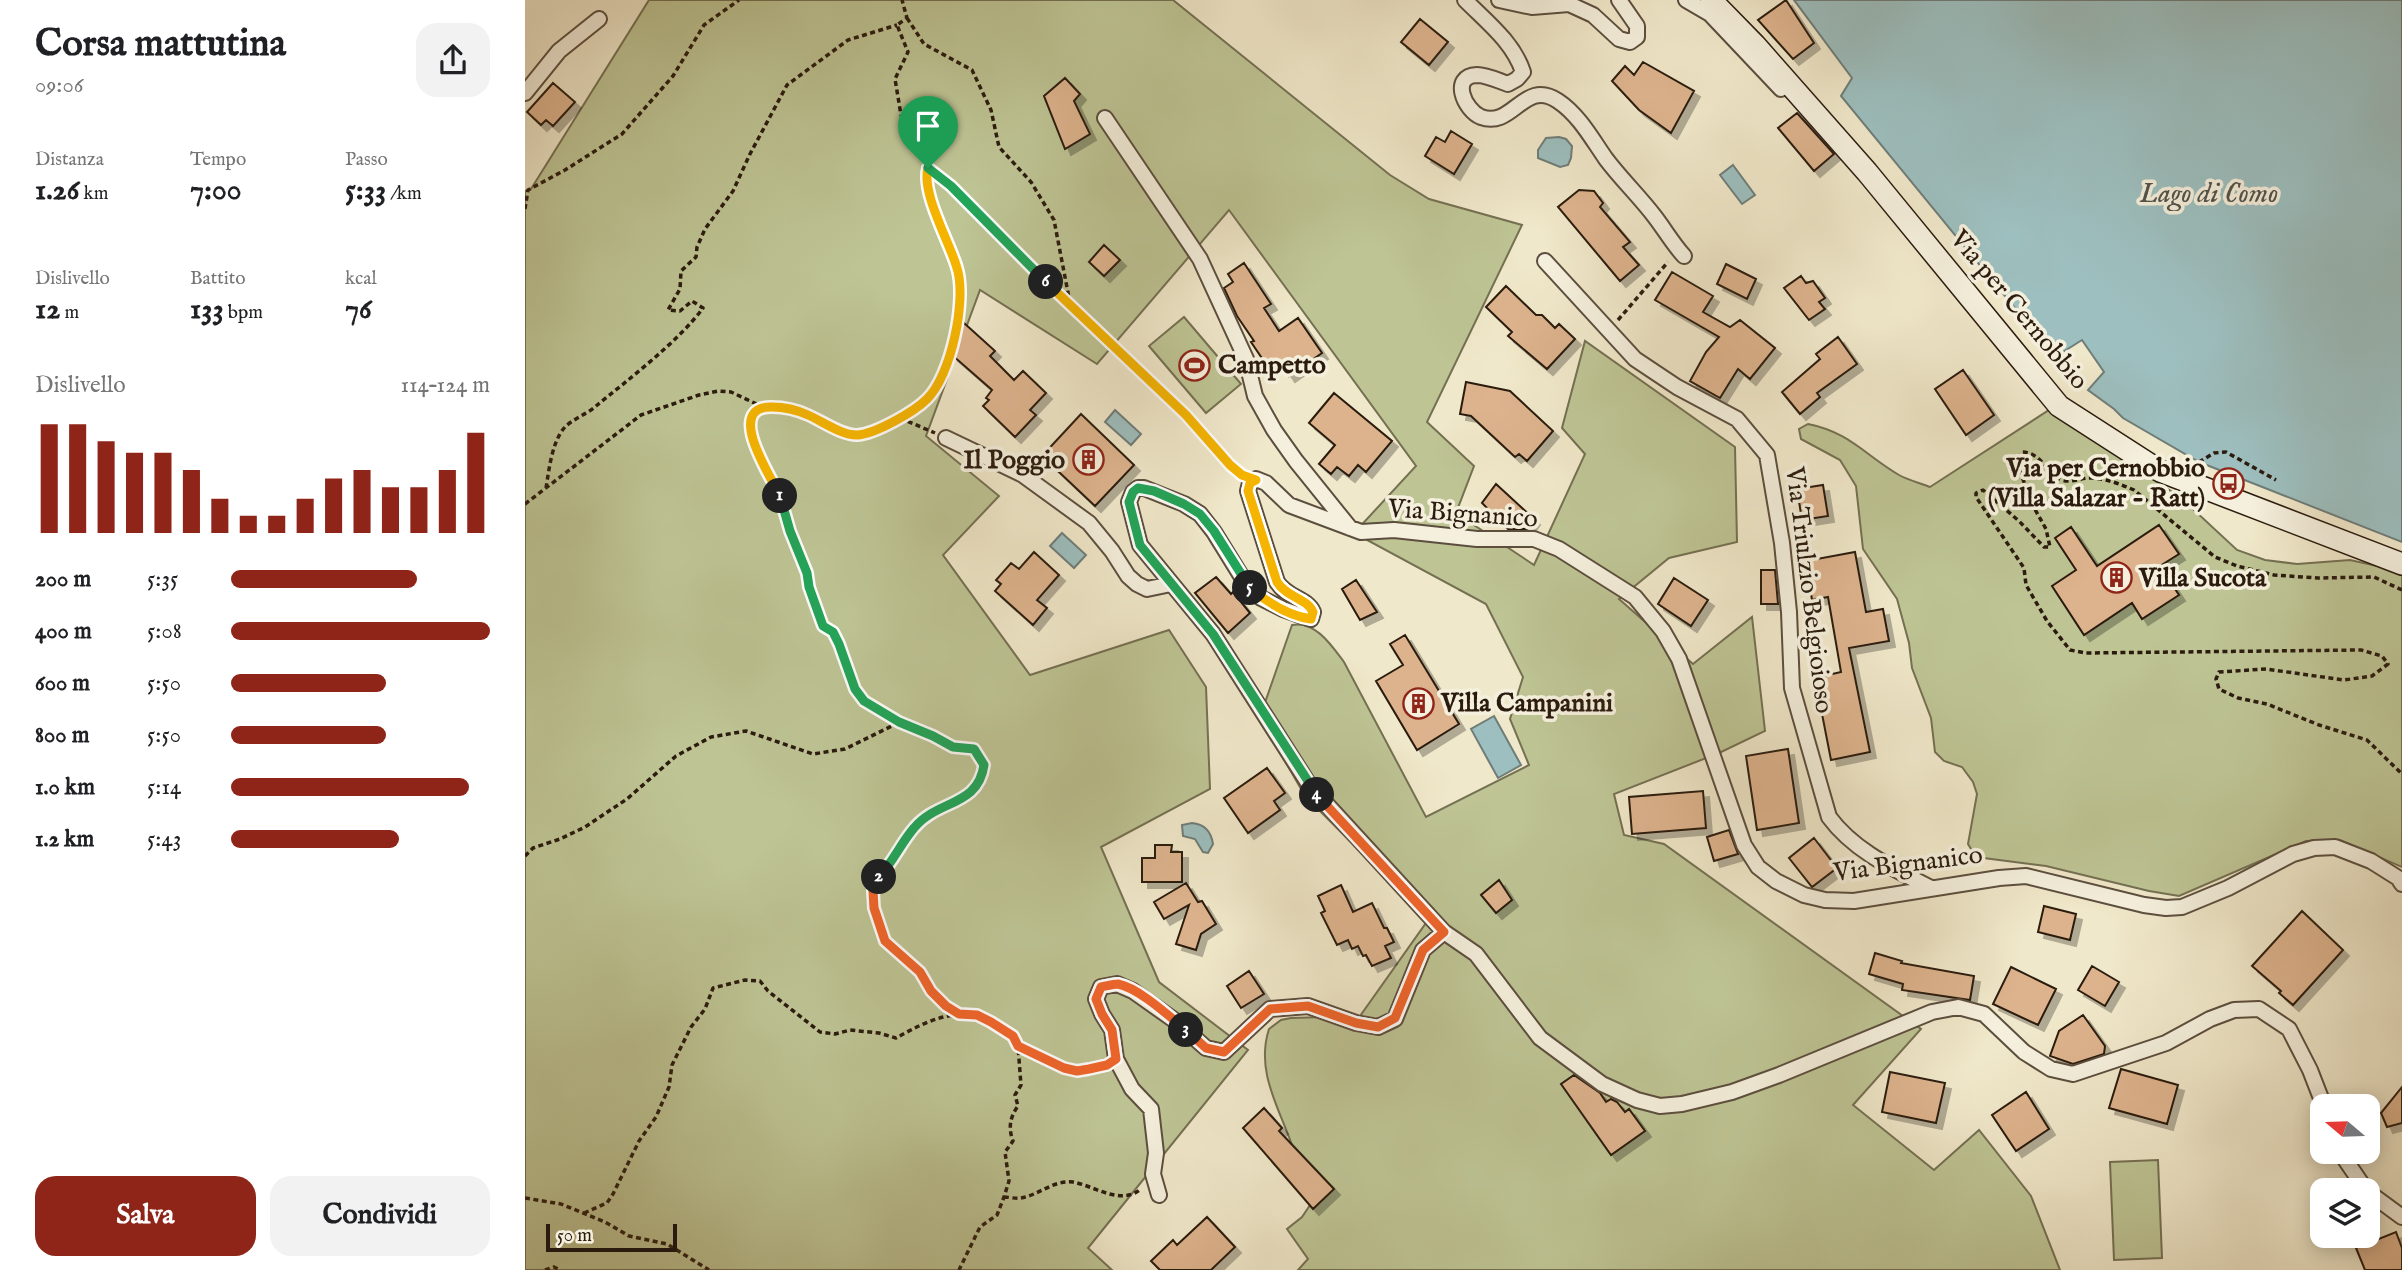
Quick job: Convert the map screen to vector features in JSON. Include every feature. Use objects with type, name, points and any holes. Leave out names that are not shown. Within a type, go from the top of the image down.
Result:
[{"type":"main road","name":"Via per Cernobbio","points":[[1711,0],[1867,172],[2059,407],[2160,471],[2402,564]]},
{"type":"street","points":[[1465,0],[1497,31],[1518,60],[1523,72],[1508,84],[1482,75],[1473,75],[1466,79],[1462,87],[1462,97],[1473,113],[1483,118],[1500,118],[1531,95],[1544,95],[1558,101],[1591,134],[1607,159],[1682,254]]},
{"type":"street","points":[[1499,0],[1532,7],[1569,4],[1593,15],[1619,40],[1630,42],[1637,37],[1637,26],[1619,0]]},
{"type":"street","points":[[1686,0],[1710,14],[1794,101],[1800,96]]},
{"type":"street","points":[[525,93],[559,51],[599,19]]},
{"type":"street","points":[[1105,118],[1200,259],[1246,359],[1255,396],[1274,430],[1303,471],[1351,529]]},
{"type":"street","name":"Via Triulzio Belgioioso","points":[[1545,261],[1635,359],[1677,387],[1737,419],[1767,455],[1782,543],[1789,612],[1792,688],[1829,817],[1841,833],[1887,866],[1931,888]]},
{"type":"street","points":[[946,438],[1023,475],[1089,523],[1128,576],[1137,584],[1147,589],[1171,584]]},
{"type":"street","points":[[1256,480],[1250,483],[1248,491],[1277,582],[1282,590],[1311,606],[1311,619],[1261,598],[1248,586],[1214,531],[1200,514],[1154,491],[1138,488],[1129,502],[1140,545],[1233,662],[1310,786],[1444,932],[1476,954],[1540,1038],[1602,1084],[1637,1100],[1660,1106],[1682,1104],[1732,1092],[1932,1012],[1958,1007],[1984,1014],[2024,1052],[2051,1069],[2073,1074],[2166,1042],[2234,1010],[2259,1009],[2289,1029],[2319,1094]]},
{"type":"street","name":"Via Bignanico","points":[[1256,480],[1266,483],[1289,505],[1361,532],[1394,530],[1477,539],[1534,539],[1559,549],[1635,597],[1648,610],[1679,659],[1744,845],[1758,867],[1776,881],[1804,895],[1825,900],[1853,901],[2026,876],[2144,905],[2182,907],[2228,888],[2293,855],[2315,848],[2335,847],[2371,861],[2402,884]]},
{"type":"street","points":[[1159,1195],[1153,1174],[1156,1153],[1151,1109],[1132,1089],[1116,1059],[1112,1030],[1096,999],[1101,987],[1117,984],[1133,991],[1174,1020],[1206,1048],[1224,1052],[1270,1009],[1308,1006],[1356,1023],[1378,1027],[1395,1018],[1423,950],[1444,932]]},
{"type":"street","points":[[2380,1201],[2402,1217]]},
{"type":"path","points":[[525,209],[528,190],[622,134],[673,76],[704,26],[739,0]]},
{"type":"path","points":[[902,0],[907,18],[925,44],[972,70],[991,110],[999,147],[1031,182],[1054,220],[1070,304]]},
{"type":"path","points":[[547,488],[552,456],[565,428],[593,408],[656,354],[694,320],[703,308],[692,301],[680,311],[668,310],[680,289],[681,271],[696,257],[697,247],[705,229],[733,191],[750,153],[787,85],[848,40],[897,25],[907,18]]},
{"type":"path","points":[[897,25],[908,52],[895,79],[901,115],[909,129],[924,142],[927,183],[940,228],[958,272],[961,292],[951,352],[930,397],[922,405],[874,432],[855,435],[805,413],[779,407],[762,407],[754,410],[750,417],[756,450],[781,498],[823,626],[833,632],[855,689],[864,701],[899,722],[953,747],[974,749],[984,765],[980,784],[972,793],[942,808],[916,826],[879,878],[873,891],[874,908],[885,941],[920,972],[931,991],[946,1006],[959,1014]]},
{"type":"path","points":[[928,168],[937,173],[1021,258],[1186,415],[1230,465],[1242,475],[1256,480]]},
{"type":"path","points":[[1609,331],[1673,257],[1682,254]]},
{"type":"path","points":[[525,504],[641,415],[662,406],[718,391],[731,392],[762,407]]},
{"type":"path","points":[[899,417],[946,438]]},
{"type":"path","points":[[2402,590],[2374,577],[2318,578],[2274,575],[2237,566],[2215,557],[2134,490],[2093,478],[2070,481],[2059,479],[2031,453],[2022,452],[2017,463],[2032,504],[2046,529],[2050,547],[2044,547],[1983,490],[1976,493],[1976,497],[2024,568],[2026,586],[2070,650],[2086,653],[2361,649],[2382,656],[2388,664],[2372,676],[2344,680],[2250,668],[2219,672],[2216,679],[2219,690],[2238,698],[2267,704],[2319,725],[2367,740],[2402,774]]},
{"type":"path","points":[[2199,462],[2214,453],[2226,452],[2276,480]]},
{"type":"path","points":[[525,856],[533,848],[585,827],[627,799],[676,756],[711,737],[746,731],[813,754],[845,750],[899,722]]},
{"type":"path","points":[[584,1213],[607,1203],[613,1194],[639,1140],[656,1117],[669,1087],[672,1065],[691,1027],[705,1009],[713,988],[745,980],[760,981],[768,991],[820,1032],[835,1034],[850,1030],[896,1038],[911,1029],[948,1015],[959,1014],[977,1015],[1013,1036],[1018,1046],[1021,1085],[1015,1096],[1018,1106],[1011,1116],[1010,1133],[1013,1141],[1005,1152],[1009,1181],[997,1215],[980,1227],[959,1270]]},
{"type":"path","points":[[1018,1046],[1064,1068],[1077,1071],[1107,1065],[1116,1059]]},
{"type":"path","points":[[1004,1197],[1019,1199],[1050,1185],[1072,1182],[1119,1196],[1135,1194],[1153,1174]]},
{"type":"path","points":[[525,1198],[561,1204],[629,1236],[667,1244],[709,1270]]},
{"type":"path","points":[[545,1270],[554,1267],[560,1270]]},
{"type":"green space","points":[[649,0],[1173,0],[1390,175],[1429,199],[1522,225],[1427,422],[1474,466],[1456,513],[1534,565],[1585,454],[1562,428],[1585,341],[1735,447],[1737,542],[1669,558],[1619,599],[1693,664],[1752,617],[1765,731],[1719,753],[1614,794],[1624,835],[1664,844],[1921,1029],[1853,1105],[1934,1170],[1979,1130],[2031,1196],[2060,1270],[1298,1270],[1308,1259],[1287,1229],[1302,1217],[1310,1205],[1267,1075],[1265,1045],[1269,1029],[1281,1020],[1291,1018],[1360,1016],[1428,920],[1305,796],[1260,717],[1292,625],[1300,624],[1315,630],[1344,662],[1426,817],[1529,765],[1510,719],[1523,677],[1486,604],[1354,533],[1416,466],[1229,210],[1097,364],[980,290],[926,436],[999,496],[943,555],[1030,675],[1169,630],[1206,687],[1210,789],[1101,847],[1159,982],[1248,1050],[1088,1248],[1112,1270],[525,1270],[525,191],[531,189]]},
{"type":"green space","name":"Campetto","points":[[1184,317],[1241,384],[1206,413],[1149,346]]},
{"type":"green space","points":[[2049,410],[2180,497],[2237,550],[2265,560],[2297,564],[2350,560],[2402,574],[2402,867],[2340,840],[2306,841],[2179,896],[2046,866],[1976,857],[1968,844],[1977,794],[1973,782],[1962,767],[1944,761],[1935,752],[1931,718],[1912,668],[1909,643],[1897,599],[1863,549],[1856,486],[1840,460],[1801,439],[1799,429],[1808,424],[1835,433],[1899,475],[1930,487]]},
{"type":"green space","points":[[2158,1160],[2162,1258],[2114,1260],[2110,1162]]},
{"type":"water","name":"Lago di Como","points":[[1794,0],[2402,0],[2402,542],[2199,462],[2123,418],[2088,390],[2104,372],[2082,340],[2055,357],[1841,96],[1852,78]]},
{"type":"water","points":[[1546,138],[1566,139],[1572,146],[1568,165],[1560,167],[1538,158],[1538,150]]},
{"type":"water","points":[[1733,165],[1755,195],[1742,204],[1720,175]]},
{"type":"water","points":[[1115,410],[1141,434],[1131,445],[1105,422]]},
{"type":"water","points":[[1062,533],[1086,555],[1074,568],[1050,546]]},
{"type":"water","points":[[1494,716],[1521,765],[1498,778],[1471,729]]},
{"type":"water","points":[[1192,823],[1203,827],[1211,835],[1213,844],[1208,853],[1203,852],[1195,839],[1183,836],[1182,825]]},
{"type":"building","points":[[1786,0],[1814,43],[1793,59],[1758,20]]},
{"type":"building","points":[[1420,19],[1448,42],[1429,65],[1401,42]]},
{"type":"building","points":[[1643,62],[1694,91],[1671,133],[1639,110],[1612,81],[1625,66],[1634,75]]},
{"type":"building","points":[[1065,78],[1080,94],[1074,101],[1090,134],[1065,149],[1044,96]]},
{"type":"building","points":[[553,83],[575,102],[553,126],[546,120],[541,125],[527,112]]},
{"type":"building","points":[[1797,113],[1834,154],[1814,171],[1778,128]]},
{"type":"building","points":[[1451,131],[1472,144],[1454,174],[1425,156],[1436,137],[1445,142]]},
{"type":"building","points":[[1579,190],[1594,191],[1603,203],[1600,207],[1630,242],[1623,247],[1639,265],[1620,281],[1558,207]]},
{"type":"building","points":[[1104,245],[1120,260],[1104,276],[1089,262]]},
{"type":"building","points":[[1244,263],[1271,304],[1264,308],[1279,331],[1298,318],[1322,353],[1289,376],[1280,363],[1270,370],[1251,342],[1254,341],[1237,316],[1224,288],[1233,282],[1228,274]]},
{"type":"building","points":[[1726,264],[1756,279],[1747,299],[1717,284]]},
{"type":"building","points":[[1672,272],[1713,296],[1703,312],[1730,327],[1740,320],[1775,348],[1750,379],[1738,369],[1720,398],[1690,381],[1706,352],[1719,337],[1655,300]]},
{"type":"building","points":[[1801,276],[1806,283],[1813,281],[1825,298],[1819,302],[1825,309],[1809,320],[1784,288]]},
{"type":"building","points":[[1506,286],[1536,315],[1542,315],[1555,328],[1559,324],[1575,339],[1547,369],[1508,336],[1512,332],[1486,307]]},
{"type":"building","points":[[964,323],[995,351],[990,356],[1014,380],[1023,371],[1046,393],[1030,410],[1036,415],[1015,437],[983,406],[989,400],[986,398],[992,390],[952,355],[958,330]]},
{"type":"building","points":[[1838,337],[1857,364],[1817,393],[1820,397],[1800,414],[1782,392],[1820,359],[1816,354]]},
{"type":"building","points":[[1963,370],[1994,415],[1966,435],[1935,389]]},
{"type":"building","points":[[1466,382],[1510,391],[1553,431],[1527,461],[1519,454],[1515,457],[1471,416],[1460,414]]},
{"type":"building","points":[[1334,393],[1392,441],[1366,472],[1358,465],[1349,476],[1337,467],[1331,474],[1319,464],[1335,445],[1309,423]]},
{"type":"building","name":"Il Poggio","points":[[1081,414],[1134,465],[1095,506],[1042,456]]},
{"type":"building","points":[[1496,484],[1534,519],[1527,529],[1508,529],[1482,503]]},
{"type":"building","points":[[1823,485],[1828,516],[1802,520],[1797,489]]},
{"type":"building","name":"Villa Sucota","points":[[2159,525],[2179,554],[2160,566],[2179,595],[2142,619],[2132,603],[2084,635],[2052,586],[2076,570],[2055,538],[2071,527],[2097,566]]},
{"type":"building","points":[[1034,552],[1059,575],[1037,600],[1047,608],[1033,625],[995,591],[1001,584],[996,580],[1011,563],[1019,569]]},
{"type":"building","points":[[1855,552],[1866,612],[1883,609],[1889,641],[1849,648],[1870,752],[1831,760],[1815,678],[1841,672],[1828,597],[1812,600],[1806,561]]},
{"type":"building","points":[[1761,570],[1775,570],[1778,604],[1761,604]]},
{"type":"building","points":[[1216,577],[1250,613],[1228,633],[1195,593]]},
{"type":"building","points":[[1674,578],[1708,600],[1691,626],[1658,604]]},
{"type":"building","points":[[1356,580],[1377,612],[1360,620],[1342,589]]},
{"type":"building","name":"Villa Campanini","points":[[1405,635],[1459,724],[1417,750],[1376,681],[1403,665],[1390,644]]},
{"type":"building","points":[[1788,749],[1799,823],[1757,830],[1746,756]]},
{"type":"building","points":[[1267,768],[1285,793],[1274,801],[1280,810],[1248,833],[1224,798]]},
{"type":"building","points":[[1703,791],[1706,828],[1632,834],[1629,797]]},
{"type":"building","points":[[1729,830],[1738,854],[1714,861],[1707,837]]},
{"type":"building","points":[[1814,838],[1837,868],[1812,887],[1789,858]]},
{"type":"building","points":[[1155,845],[1172,845],[1171,852],[1182,852],[1182,882],[1142,882],[1142,858],[1155,858]]},
{"type":"building","points":[[1499,880],[1512,900],[1496,913],[1481,895]]},
{"type":"building","points":[[1186,883],[1198,902],[1202,901],[1216,924],[1201,934],[1196,950],[1176,944],[1189,905],[1164,919],[1154,902]]},
{"type":"building","points":[[1341,885],[1353,912],[1372,903],[1394,942],[1385,946],[1391,958],[1372,966],[1358,946],[1352,949],[1348,940],[1337,945],[1321,913],[1325,911],[1318,896]]},
{"type":"building","points":[[2044,906],[2076,914],[2070,940],[2038,932]]},
{"type":"building","points":[[2302,911],[2343,950],[2293,1005],[2252,966]]},
{"type":"building","points":[[1875,953],[1902,961],[1901,963],[1974,976],[1970,1000],[1902,990],[1903,984],[1869,974]]},
{"type":"building","points":[[2092,966],[2119,982],[2105,1006],[2078,990]]},
{"type":"building","points":[[2011,967],[2056,989],[2038,1025],[1993,1004]]},
{"type":"building","points":[[1249,971],[1264,994],[1241,1008],[1227,986]]},
{"type":"building","points":[[2083,1015],[2105,1046],[2104,1054],[2073,1064],[2050,1056],[2059,1031]]},
{"type":"building","points":[[2121,1069],[2178,1085],[2167,1124],[2109,1108]]},
{"type":"building","points":[[1890,1072],[1945,1083],[1936,1123],[1882,1112]]},
{"type":"building","points":[[1574,1075],[1600,1093],[1606,1102],[1611,1099],[1625,1112],[1629,1109],[1645,1131],[1611,1155],[1561,1084]]},
{"type":"building","points":[[2402,1087],[2402,1123],[2387,1127],[2381,1113]]},
{"type":"building","points":[[2026,1092],[2049,1129],[2016,1151],[1992,1115]]},
{"type":"building","points":[[1264,1108],[1282,1128],[1279,1131],[1334,1189],[1313,1209],[1243,1128]]},
{"type":"building","points":[[1207,1217],[1235,1247],[1211,1270],[1160,1270],[1151,1261],[1173,1240],[1177,1245]]},
{"type":"building","points":[[2396,1232],[2402,1248],[2402,1270],[2365,1270],[2356,1248],[2380,1248],[2380,1238]]},
{"type":"place","name":"Campetto","points":[[1195,365]]},
{"type":"place","name":"Il Poggio","points":[[1088,460]]},
{"type":"place","name":"Via per Cernobbio (Villa Salazar - Ratt)","points":[[2228,483]]},
{"type":"place","name":"Villa Sucota","points":[[2116,578]]},
{"type":"place","name":"Villa Campanini","points":[[1418,703]]},
{"type":"route","points":[[928,168],[951,186],[1021,258],[1186,415],[1230,465],[1242,475],[1256,480],[1250,483],[1248,491],[1277,582],[1290,596],[1311,606],[1311,619],[1261,598],[1248,586],[1214,531],[1200,514],[1184,504],[1154,491],[1138,488],[1129,502],[1135,531],[1140,545],[1233,662],[1310,786],[1444,932],[1423,950],[1395,1018],[1378,1027],[1356,1023],[1308,1006],[1270,1009],[1224,1052],[1206,1048],[1159,1008],[1117,984],[1101,987],[1096,999],[1112,1030],[1116,1059],[1107,1065],[1077,1071],[1064,1068],[1018,1046],[1013,1036],[977,1015],[959,1014],[946,1006],[931,991],[920,972],[885,941],[874,908],[873,891],[879,878],[916,826],[957,799],[972,793],[980,784],[984,765],[974,749],[953,747],[899,722],[864,701],[855,689],[839,644],[833,632],[823,626],[815,607],[807,573],[790,531],[781,498],[756,450],[750,417],[754,410],[762,407],[779,407],[805,413],[855,435],[874,432],[922,405],[930,397],[951,352],[961,292],[958,272],[940,228],[927,183],[928,168]]}]
